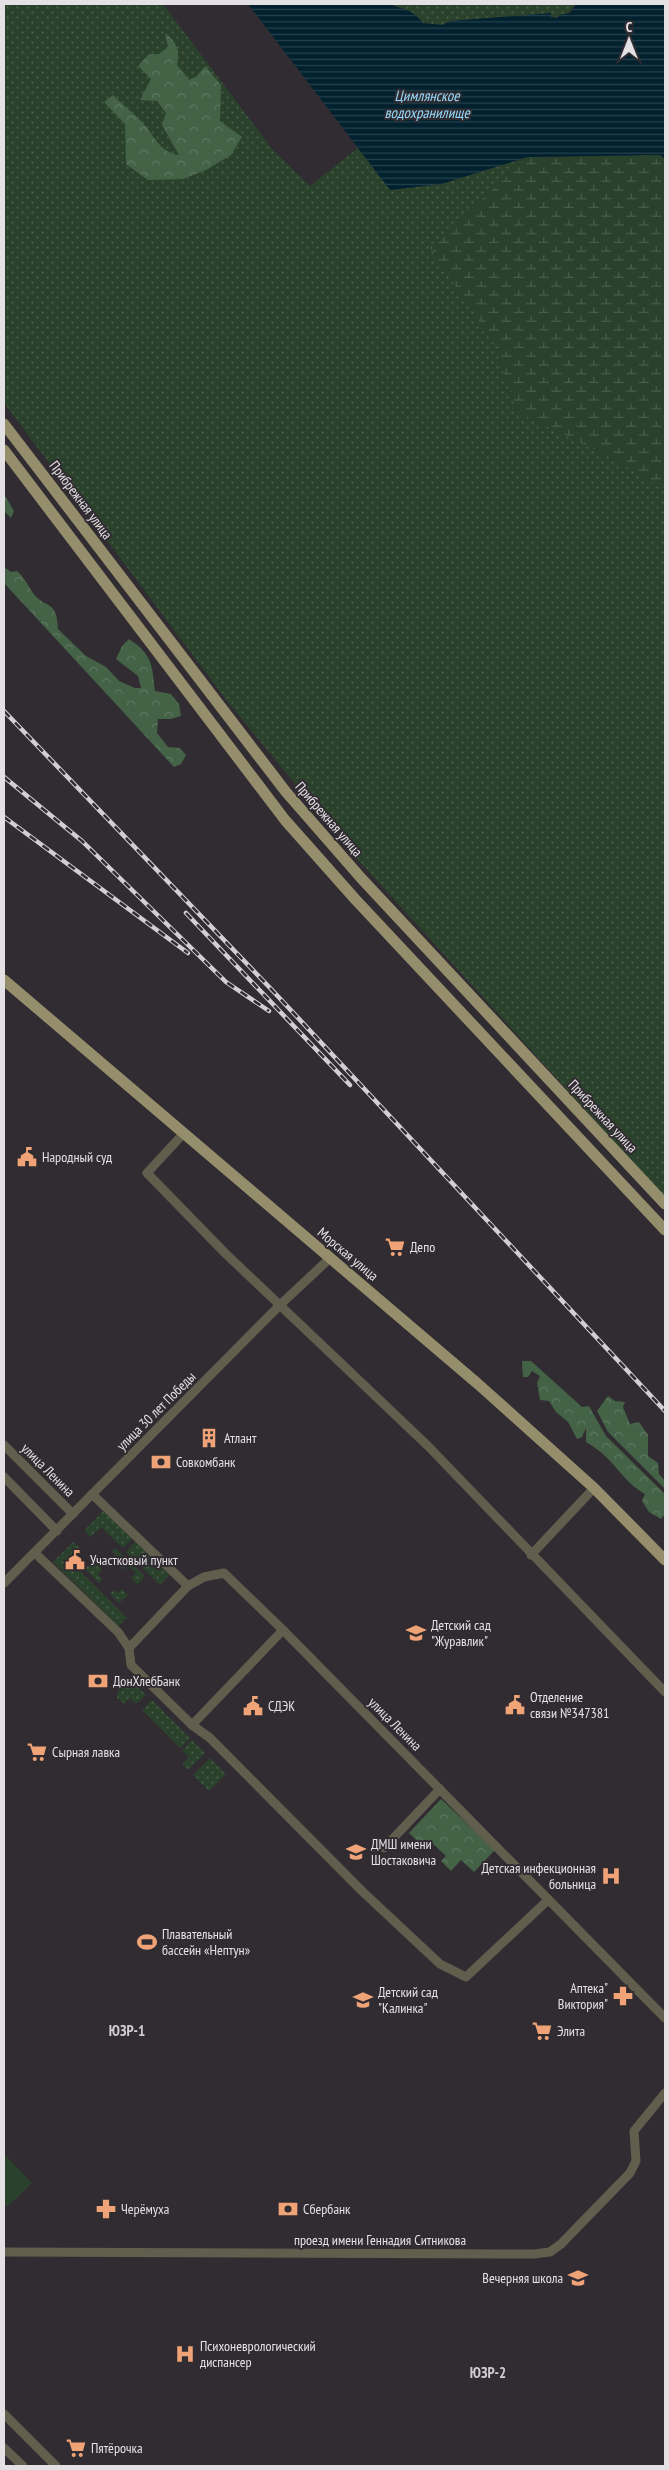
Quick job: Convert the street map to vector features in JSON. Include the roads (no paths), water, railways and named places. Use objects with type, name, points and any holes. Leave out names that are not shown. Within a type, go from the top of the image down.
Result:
[{"type":"main road","name":"Прибрежная улица","points":[[4,424],[286,792],[361,878],[665,1204]]},
{"type":"main road","points":[[4,450],[285,820],[355,899],[665,1230]]},
{"type":"main road","name":"Морская улица","points":[[4,980],[329,1259],[478,1384],[594,1488],[665,1560]]},
{"type":"street","points":[[184,1133],[147,1173],[225,1253],[428,1446],[665,1692]]},
{"type":"street","name":"улица 30 лет Победы","points":[[4,1583],[280,1305],[329,1259]]},
{"type":"street","name":"улица Ленина","points":[[4,1445],[73,1514]]},
{"type":"street","points":[[4,1477],[57,1531]]},
{"type":"street","points":[[531,1555],[594,1488]]},
{"type":"street","name":"улица Ленина","points":[[92,1494],[188,1586],[204,1577],[224,1573],[283,1630],[665,2018]]},
{"type":"street","points":[[34,1553],[118,1632],[129,1648],[131,1665],[192,1725],[210,1738],[343,1872],[440,1964],[466,1977],[548,1900]]},
{"type":"street","points":[[129,1648],[188,1586]]},
{"type":"street","points":[[192,1725],[283,1630]]},
{"type":"street","points":[[384,1848],[440,1789]]},
{"type":"street","name":"проезд имени Геннадия Ситникова","points":[[4,2252],[534,2254],[550,2252],[561,2244],[630,2173],[636,2161],[634,2131],[665,2093]]},
{"type":"street","points":[[4,2414],[56,2466]]},
{"type":"street","points":[[4,2448],[23,2466]]},
{"type":"water","name":"Цимлянское водохранилище","points":[[248,4],[390,4],[411,12],[423,23],[442,25],[451,21],[551,13],[551,17],[557,18],[559,15],[570,13],[576,4],[665,4],[665,159],[660,155],[528,157],[441,184],[390,190]]},
{"type":"railway","points":[[4,711],[272,990],[665,1411]]},
{"type":"railway","points":[[4,777],[82,841],[226,982],[269,1011]]},
{"type":"railway","points":[[4,817],[188,953]]},
{"type":"railway","points":[[186,913],[350,1085]]},
{"type":"place","name":"Народный суд","points":[[27,1157]]},
{"type":"place","name":"Депо","points":[[395,1247]]},
{"type":"place","name":"Атлант","points":[[209,1438]]},
{"type":"place","name":"Совкомбанк","points":[[161,1462]]},
{"type":"place","name":"Участковый пункт","points":[[75,1560]]},
{"type":"place","name":"Детский сад \"Журавлик\"","points":[[416,1633]]},
{"type":"place","name":"ДонХлебБанк","points":[[98,1681]]},
{"type":"place","name":"Отделение связи №347381","points":[[515,1705]]},
{"type":"place","name":"СДЭК","points":[[253,1706]]},
{"type":"place","name":"Сырная лавка","points":[[37,1752]]},
{"type":"place","name":"ДМШ имени Шостаковича","points":[[356,1852]]},
{"type":"place","name":"Детская инфекционная больница","points":[[611,1876]]},
{"type":"place","name":"Плавательный бассейн «Нептун»","points":[[147,1942]]},
{"type":"place","name":"Аптека\" Виктория\"","points":[[623,1996]]},
{"type":"place","name":"Детский сад \"Калинка\"","points":[[363,2000]]},
{"type":"place","name":"Элита","points":[[542,2031]]},
{"type":"place","name":"Черёмуха","points":[[106,2209]]},
{"type":"place","name":"Сбербанк","points":[[288,2209]]},
{"type":"place","name":"Вечерняя школа","points":[[578,2278]]},
{"type":"place","name":"Психоневрологический диспансер","points":[[185,2354]]},
{"type":"place","name":"Пятёрочка","points":[[76,2448]]},
{"type":"district","name":"ЮЗР-1","points":[[127,2031]]},
{"type":"district","name":"ЮЗР-2","points":[[488,2373]]}]
